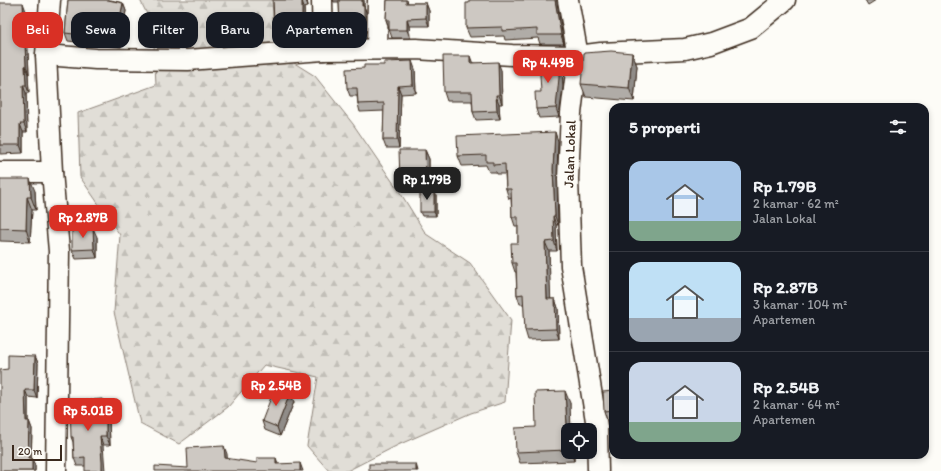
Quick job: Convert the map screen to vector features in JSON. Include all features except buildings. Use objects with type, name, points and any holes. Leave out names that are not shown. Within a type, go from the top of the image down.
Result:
[{"type":"street","points":[[50,0],[46,55],[52,172],[60,251],[56,471]]},
{"type":"street","points":[[322,0],[323,50]]},
{"type":"street","points":[[377,49],[378,0]]},
{"type":"street","name":"Jalan Lokal","points":[[568,0],[578,56],[571,113],[568,180],[571,266],[597,427],[598,471]]},
{"type":"street","points":[[46,55],[96,59],[188,60],[323,50],[416,48],[512,54],[578,56],[601,53],[685,49],[711,43],[751,28],[785,0]]},
{"type":"street","points":[[0,172],[52,172]]},
{"type":"green space","points":[[140,0],[272,0],[272,48],[275,48],[275,51],[315,76],[353,124],[403,197],[426,234],[470,263],[511,320],[505,402],[471,413],[398,445],[347,471],[329,471],[307,446],[318,377],[264,365],[228,407],[179,444],[140,423],[114,312],[120,235],[80,177],[78,113],[156,85],[154,48],[198,48],[198,12],[146,12]]}]
